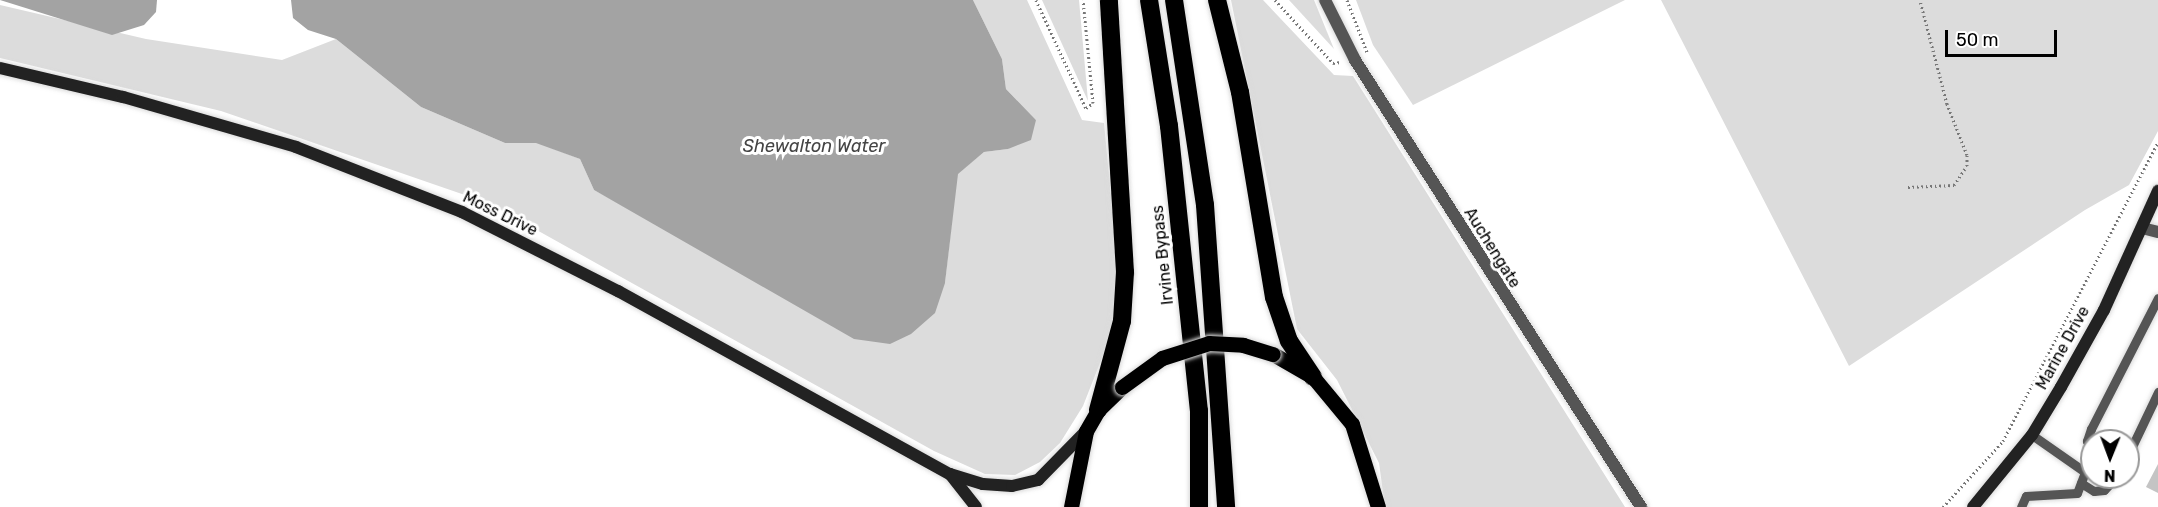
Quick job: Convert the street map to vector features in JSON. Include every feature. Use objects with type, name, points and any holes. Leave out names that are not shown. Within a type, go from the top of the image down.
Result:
[{"type":"highway","points":[[1098,411],[1122,321],[1125,272],[1109,0]]},
{"type":"highway","name":"Irvine Bypass","points":[[1149,0],[1170,138],[1199,411],[1199,507]]},
{"type":"highway","points":[[1174,0],[1204,205],[1226,507]]},
{"type":"highway","points":[[1217,0],[1240,92],[1274,297],[1289,341],[1313,377]]},
{"type":"main road","name":"Moss Drive","points":[[0,68],[123,97],[296,147],[462,213],[618,291],[950,474],[983,484],[1012,486],[1038,480],[1086,431]]},
{"type":"main road","name":"Marine Drive","points":[[1973,507],[2032,435],[2104,310],[2158,191]]},
{"type":"main road","points":[[1071,507],[1086,431],[1098,411],[1122,387],[1162,358],[1209,343],[1243,345],[1273,354],[1313,377],[1352,424],[1378,507]]},
{"type":"main road","name":"Moss Drive","points":[[950,474],[976,507]]},
{"type":"street","name":"Auchengate","points":[[1325,0],[1354,60],[1641,507]]},
{"type":"street","points":[[2142,228],[2158,232]]},
{"type":"lane","points":[[2091,429],[2158,298]]},
{"type":"lane","points":[[2140,430],[2158,392]]},
{"type":"lane","points":[[2032,435],[2080,469]]},
{"type":"lane","points":[[2021,507],[2026,496],[2077,493],[2080,486]]},
{"type":"path","points":[[1036,0],[1086,108],[1093,103],[1083,0]]},
{"type":"path","points":[[1275,0],[1333,63],[1354,60],[1368,54],[1347,0]]},
{"type":"path","points":[[1908,187],[1954,185],[1967,166],[1920,0]]},
{"type":"path","points":[[1943,507],[2003,441],[2158,142]]},
{"type":"shaded area","points":[[973,0],[1027,0],[1082,120],[1104,123],[1119,279],[1111,335],[1083,406],[1060,443],[1040,462],[1015,475],[985,474],[934,451],[488,203],[221,111],[0,58],[0,5],[146,39],[282,60],[336,39],[421,107],[505,143],[536,142],[580,159],[594,190],[666,229],[945,283],[957,174],[984,152],[1008,149],[1036,120],[1006,89],[1002,59]]},
{"type":"shaded area","points":[[1042,0],[1079,0],[1088,101]]},
{"type":"shaded area","points":[[1231,0],[1263,0],[1334,75],[1353,76],[1625,507],[1385,507],[1379,463],[1337,380],[1297,329]]},
{"type":"shaded area","points":[[1289,0],[1314,0],[1334,49]]},
{"type":"shaded area","points":[[1356,0],[1625,0],[1413,105],[1373,45]]},
{"type":"shaded area","points":[[1661,0],[2158,0],[2158,131],[2129,185],[2085,210],[1849,366]]},
{"type":"water","points":[[0,0],[157,0],[156,12],[144,25],[112,35]]},
{"type":"water","name":"Shewalton Water","points":[[291,0],[973,0],[1002,59],[1006,89],[1036,120],[1031,140],[1008,149],[984,152],[958,174],[945,283],[935,313],[911,334],[890,344],[854,339],[594,190],[580,159],[536,143],[505,143],[421,107],[336,39],[308,30],[293,18]]},
{"type":"building","points":[[2158,464],[2158,493],[2146,487]]}]
